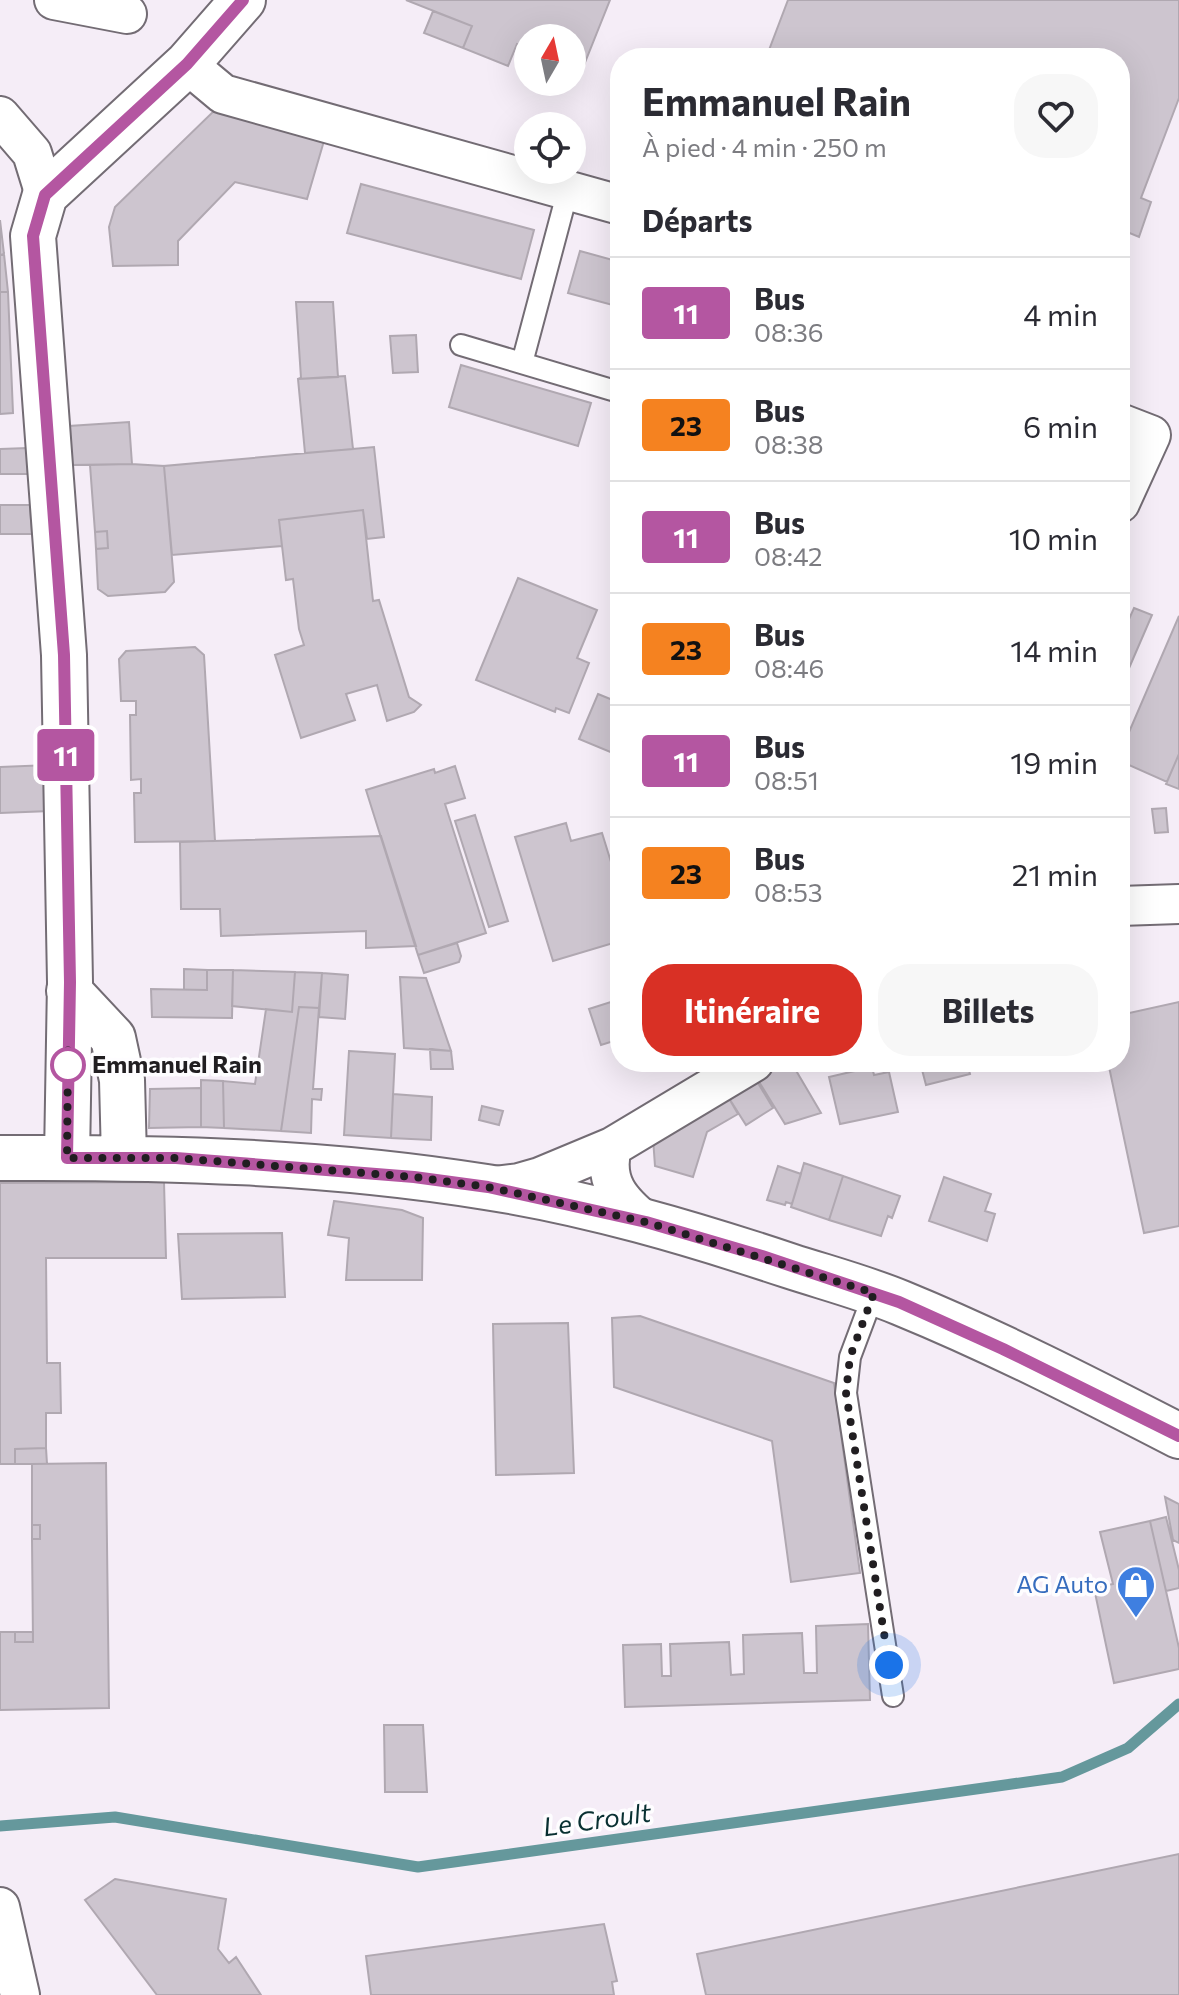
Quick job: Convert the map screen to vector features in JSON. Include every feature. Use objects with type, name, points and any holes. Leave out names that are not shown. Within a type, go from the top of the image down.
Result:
[{"type":"street","points":[[54,0],[127,14]]},
{"type":"street","points":[[67,1158],[69,991],[64,655],[33,236],[45,195],[187,64],[243,0]]},
{"type":"street","points":[[187,64],[223,94],[610,202]]},
{"type":"street","points":[[0,116],[32,153],[45,195]]},
{"type":"street","points":[[1130,427],[1151,435],[1130,481]]},
{"type":"street","points":[[1130,906],[1179,904]]},
{"type":"street","points":[[69,991],[113,1038],[122,1080],[124,1158]]},
{"type":"street","points":[[488,1187],[540,1177],[612,1147],[737,1072]]},
{"type":"street","points":[[612,1147],[609,1175],[620,1196],[646,1222]]},
{"type":"street","points":[[0,1158],[176,1158],[327,1169],[488,1187],[646,1222],[899,1302],[1003,1349],[1179,1436]]},
{"type":"street","points":[[1,1917],[20,1995]]},
{"type":"lane","points":[[522,363],[568,190]]},
{"type":"lane","points":[[461,345],[610,389]]},
{"type":"lane","points":[[874,1293],[850,1357],[846,1393],[893,1696]]},
{"type":"building","points":[[406,0],[610,0],[586,60],[586,24],[514,24],[514,51],[508,66],[463,48],[472,26]]},
{"type":"building","points":[[788,0],[1179,0],[1179,98],[1141,198],[1151,202],[1139,237],[1130,233],[1130,48],[770,48]]},
{"type":"building","points":[[433,11],[472,26],[463,48],[424,33]]},
{"type":"building","points":[[219,106],[326,134],[307,199],[235,182],[178,241],[178,265],[113,266],[109,227],[115,207]]},
{"type":"building","points":[[361,184],[534,230],[521,279],[347,233]]},
{"type":"building","points":[[0,220],[4,254],[0,255]]},
{"type":"building","points":[[580,251],[610,259],[610,304],[568,293]]},
{"type":"building","points":[[4,254],[8,292],[0,292],[0,255]]},
{"type":"building","points":[[0,292],[8,292],[13,413],[0,414]]},
{"type":"building","points":[[296,302],[333,302],[338,377],[298,379],[301,378]]},
{"type":"building","points":[[416,335],[418,372],[393,373],[390,336]]},
{"type":"building","points":[[461,365],[591,403],[578,446],[449,407]]},
{"type":"building","points":[[345,376],[353,449],[305,453],[298,379]]},
{"type":"building","points":[[129,422],[132,464],[71,465],[69,426]]},
{"type":"building","points":[[374,447],[384,537],[367,539],[363,510],[279,520],[282,546],[172,555],[164,466]]},
{"type":"building","points":[[27,448],[28,474],[0,474],[0,449]]},
{"type":"building","points":[[90,465],[164,466],[174,582],[165,592],[108,596],[98,589],[96,549],[108,548],[107,531],[95,532]]},
{"type":"building","points":[[0,505],[30,505],[32,534],[0,534]]},
{"type":"building","points":[[363,510],[373,601],[379,600],[409,697],[421,705],[414,712],[387,721],[377,685],[346,694],[355,720],[301,738],[275,655],[304,645],[293,579],[286,580],[279,520]]},
{"type":"building","points":[[107,531],[108,548],[96,549],[95,532]]},
{"type":"building","points":[[518,578],[597,610],[577,658],[589,663],[569,713],[556,708],[555,712],[476,680]]},
{"type":"building","points":[[1134,608],[1152,615],[1130,666],[1130,617]]},
{"type":"building","points":[[1179,616],[1179,754],[1167,782],[1130,765],[1130,730]]},
{"type":"building","points":[[195,647],[204,655],[215,841],[135,842],[134,793],[141,793],[141,779],[131,780],[130,715],[136,715],[136,701],[121,701],[119,659],[126,651]]},
{"type":"building","points":[[598,694],[610,699],[610,752],[579,739]]},
{"type":"building","points":[[1179,754],[1179,789],[1166,784]]},
{"type":"building","points":[[49,765],[50,811],[0,813],[0,767]]},
{"type":"building","points":[[455,766],[465,798],[445,804],[486,933],[418,955],[366,790],[434,769],[435,773]]},
{"type":"building","points":[[1166,808],[1168,832],[1155,833],[1152,809]]},
{"type":"building","points":[[475,815],[508,921],[489,927],[455,821]]},
{"type":"building","points":[[566,823],[571,841],[602,833],[610,859],[610,944],[553,961],[515,837]]},
{"type":"building","points":[[381,836],[416,946],[366,948],[366,931],[221,936],[220,909],[181,909],[180,842]]},
{"type":"building","points":[[457,943],[461,956],[459,962],[424,973],[418,955]]},
{"type":"building","points":[[184,969],[207,970],[207,990],[184,990]]},
{"type":"building","points":[[207,970],[233,970],[232,1018],[152,1017],[151,989],[207,990]]},
{"type":"building","points":[[233,970],[295,972],[292,1012],[232,1006]]},
{"type":"building","points":[[295,972],[322,973],[319,1008],[299,1007],[281,1131],[224,1128],[223,1081],[255,1084],[266,1009],[292,1012]]},
{"type":"building","points":[[322,973],[348,975],[345,1019],[319,1017]]},
{"type":"building","points":[[400,977],[426,978],[451,1051],[404,1048]]},
{"type":"building","points":[[610,1002],[610,1042],[601,1045],[589,1009]]},
{"type":"building","points":[[1179,1002],[1179,1226],[1144,1233],[1110,1072],[1130,1072],[1130,1013]]},
{"type":"building","points":[[299,1007],[319,1008],[313,1089],[322,1089],[321,1100],[312,1099],[311,1133],[281,1131]]},
{"type":"building","points":[[430,1049],[451,1051],[453,1069],[431,1069]]},
{"type":"building","points":[[349,1051],[395,1054],[391,1138],[344,1135]]},
{"type":"building","points":[[765,1072],[797,1072],[821,1113],[785,1124],[756,1077]]},
{"type":"building","points":[[850,1072],[873,1072],[874,1075],[889,1072],[898,1112],[840,1124],[829,1077]]},
{"type":"building","points":[[923,1072],[970,1072],[970,1074],[926,1085]]},
{"type":"building","points":[[755,1078],[773,1108],[746,1125],[727,1095]]},
{"type":"building","points":[[201,1080],[223,1081],[224,1128],[201,1127]]},
{"type":"building","points":[[201,1088],[201,1127],[149,1128],[150,1089]]},
{"type":"building","points":[[393,1094],[432,1097],[431,1140],[391,1138]]},
{"type":"building","points":[[727,1095],[738,1114],[707,1132],[693,1177],[655,1166],[653,1138]]},
{"type":"building","points":[[482,1106],[503,1111],[499,1125],[479,1120]]},
{"type":"building","points":[[804,1163],[843,1176],[829,1220],[791,1207]]},
{"type":"building","points":[[778,1166],[801,1174],[792,1204],[767,1200]]},
{"type":"building","points":[[843,1176],[900,1196],[881,1236],[829,1220]]},
{"type":"building","points":[[944,1177],[991,1194],[985,1211],[995,1214],[987,1241],[929,1221]]},
{"type":"building","points":[[164,1182],[166,1258],[46,1258],[47,1363],[60,1363],[61,1413],[46,1413],[46,1448],[15,1449],[15,1464],[0,1464],[0,1183]]},
{"type":"building","points":[[334,1201],[402,1210],[423,1218],[422,1280],[346,1280],[349,1238],[328,1235]]},
{"type":"building","points":[[282,1233],[285,1297],[182,1299],[178,1234]]},
{"type":"building","points":[[640,1316],[834,1383],[860,1573],[791,1582],[772,1441],[614,1387],[612,1318]]},
{"type":"building","points":[[568,1323],[574,1473],[496,1475],[493,1324]]},
{"type":"building","points":[[46,1448],[47,1464],[15,1464],[15,1449]]},
{"type":"building","points":[[106,1463],[109,1708],[0,1710],[0,1632],[15,1632],[15,1642],[33,1642],[32,1539],[40,1539],[40,1525],[32,1525],[32,1464]]},
{"type":"building","points":[[1165,1497],[1179,1504],[1179,1543],[1173,1540]]},
{"type":"building","points":[[1166,1517],[1179,1570],[1179,1588],[1166,1591],[1150,1521]]},
{"type":"building","name":"AG Auto","points":[[1150,1521],[1179,1648],[1179,1669],[1114,1683],[1094,1588],[1113,1584],[1100,1532]]},
{"type":"building","points":[[32,1525],[40,1525],[40,1539],[32,1539]]},
{"type":"building","points":[[868,1624],[870,1700],[625,1707],[623,1645],[661,1644],[662,1676],[671,1676],[670,1644],[729,1642],[731,1675],[744,1674],[743,1635],[802,1633],[804,1673],[817,1673],[816,1626]]},
{"type":"building","points":[[15,1632],[33,1632],[33,1642],[15,1642]]},
{"type":"building","points":[[384,1725],[423,1725],[427,1792],[385,1792]]},
{"type":"building","points":[[1179,1854],[1179,1995],[706,1995],[697,1954]]},
{"type":"building","points":[[115,1879],[226,1899],[218,1949],[229,1963],[236,1957],[261,1995],[157,1995],[85,1900]]},
{"type":"building","points":[[604,1924],[617,1981],[612,1982],[614,1995],[371,1995],[366,1956]]},
{"type":"waterway","name":"Le Croult","points":[[0,1826],[115,1817],[418,1867],[1062,1777],[1128,1748],[1179,1704]]},
{"type":"bus line","name":"11","points":[[243,0],[187,64],[45,195],[33,236],[64,655],[70,982],[67,1158],[176,1158],[414,1177],[488,1187],[646,1222],[762,1256],[899,1302],[1106,1398],[1179,1436]]},
{"type":"place","name":"Emmanuel Rain","points":[[68,1065]]},
{"type":"place","name":"AG Auto","points":[[1136,1619]]},
{"type":"route","points":[[68,1065],[68,1050],[67,1158],[176,1158],[414,1177],[488,1187],[646,1222],[874,1293],[850,1357],[846,1393],[889,1665]]}]
